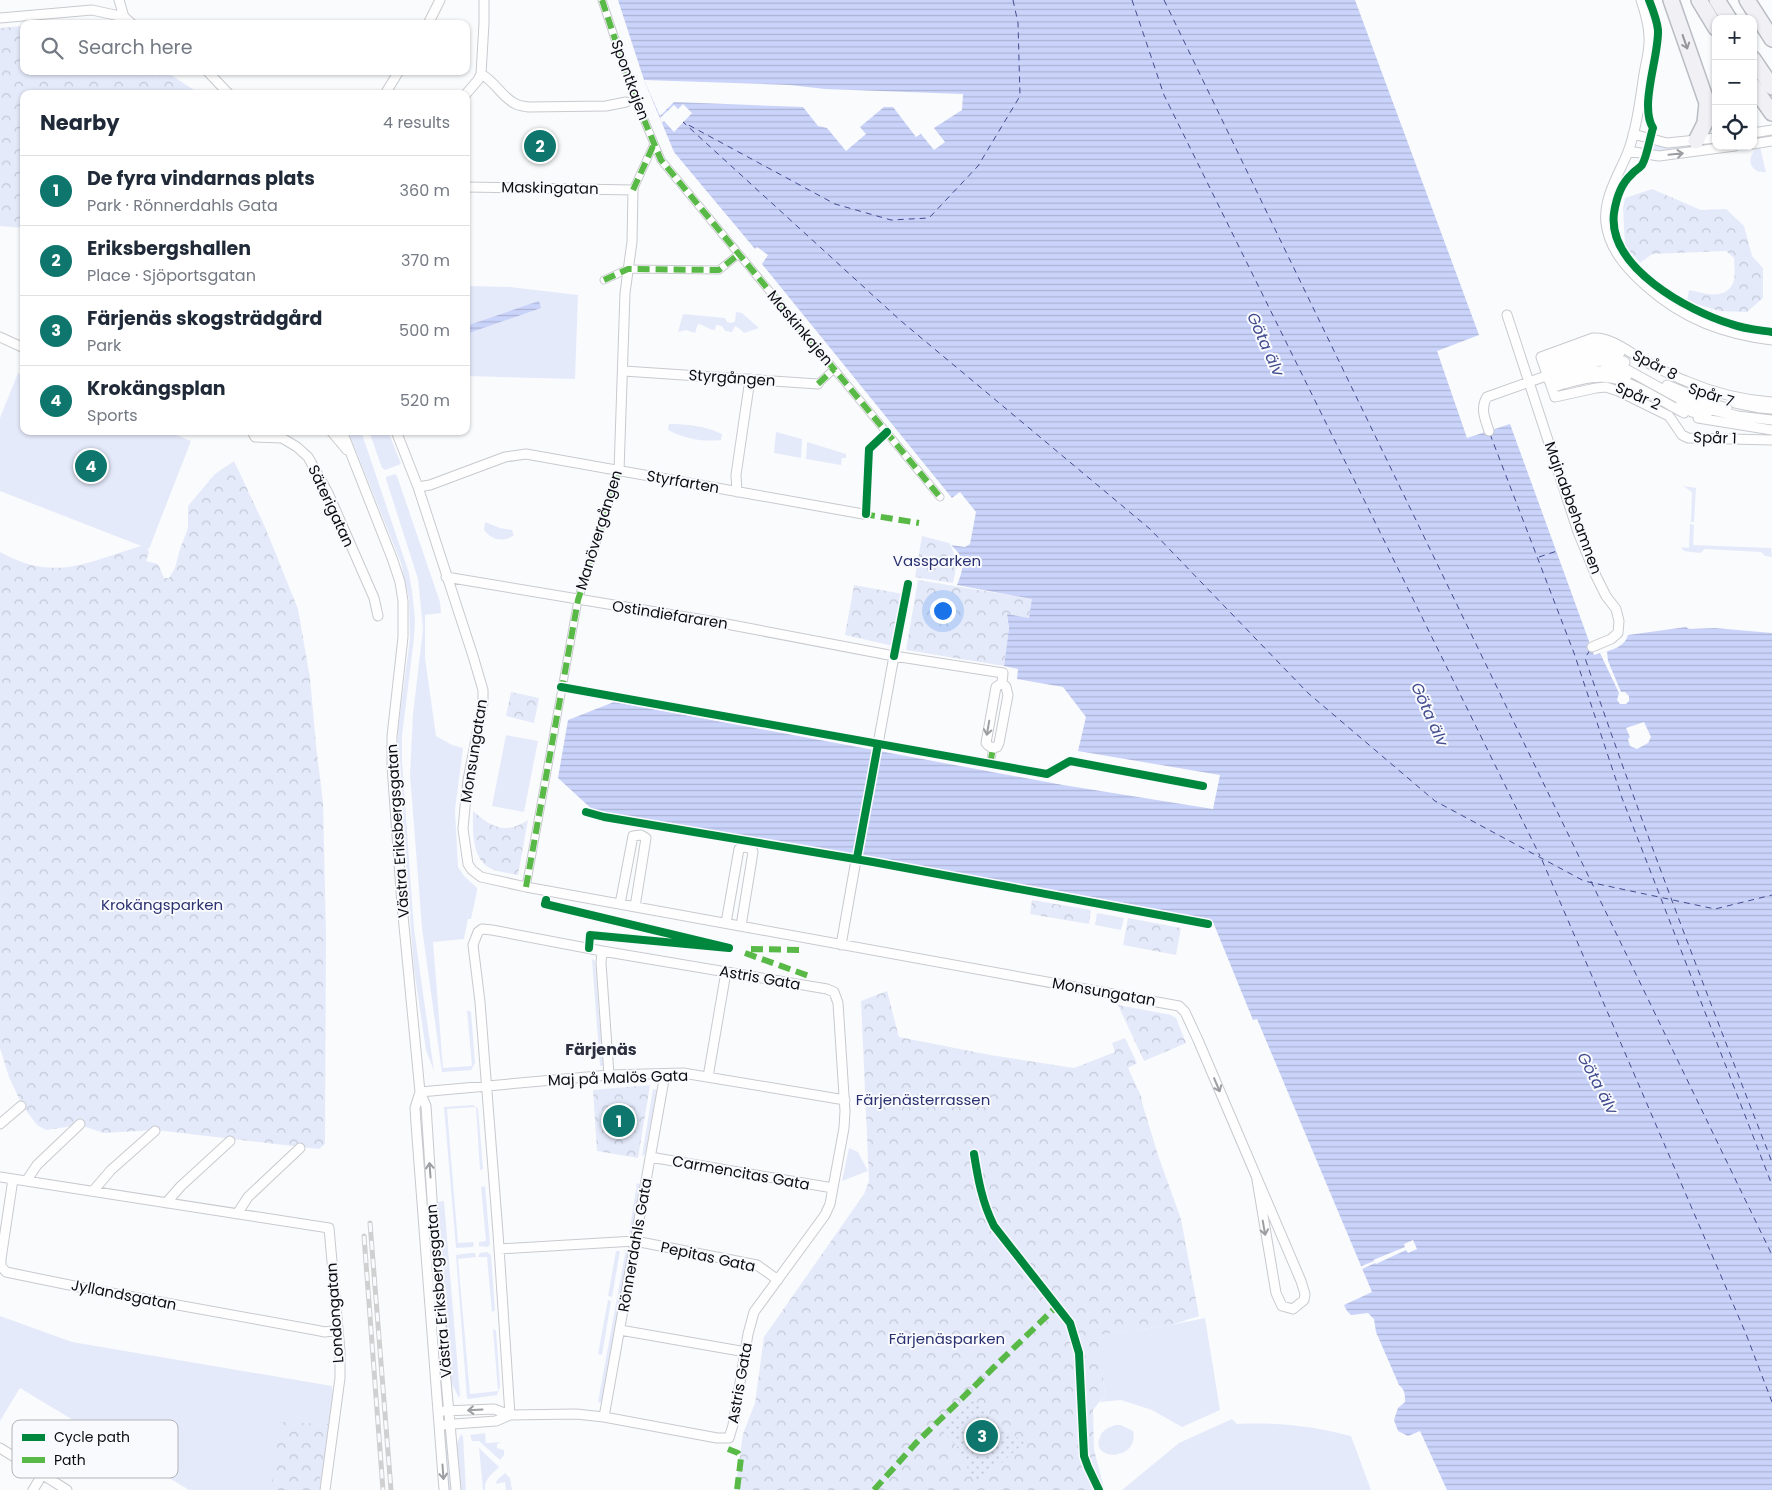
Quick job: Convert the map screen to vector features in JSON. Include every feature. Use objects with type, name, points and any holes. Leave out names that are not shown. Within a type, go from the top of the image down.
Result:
[{"type":"highway","points":[[1671,0],[1711,109],[1696,140]]},
{"type":"highway","points":[[1699,0],[1712,21]]},
{"type":"highway","points":[[1717,0],[1726,15]]},
{"type":"highway","points":[[1747,0],[1772,39]]},
{"type":"highway","points":[[1754,60],[1772,87]]},
{"type":"highway","points":[[1757,92],[1772,113]]},
{"type":"street","points":[[119,0],[124,17]]},
{"type":"street","points":[[430,20],[440,0]]},
{"type":"street","points":[[469,90],[481,74],[484,0]]},
{"type":"street","name":"Spontkajen","points":[[602,0],[634,96],[661,160]]},
{"type":"street","points":[[1640,0],[1645,12],[1649,37],[1633,134],[1608,201],[1606,222],[1614,249],[1628,268],[1655,294],[1692,318],[1716,328],[1750,337],[1772,340]]},
{"type":"street","points":[[0,18],[92,10],[124,17],[127,20]]},
{"type":"street","points":[[481,74],[494,83],[505,97],[516,105],[606,106],[626,102]]},
{"type":"street","points":[[211,75],[225,90]]},
{"type":"street","points":[[388,90],[397,75]]},
{"type":"street","points":[[1757,132],[1770,130]]},
{"type":"street","points":[[1633,134],[1667,143],[1712,138]]},
{"type":"street","points":[[1757,143],[1772,141]]},
{"type":"street","name":"Manövergången","points":[[526,887],[578,600],[619,471],[624,371],[625,293],[632,227],[633,190],[654,144]]},
{"type":"street","points":[[1628,151],[1659,156],[1712,149]]},
{"type":"street","name":"Maskinkajen","points":[[661,160],[940,497]]},
{"type":"street","name":"Maskingatan","points":[[470,187],[633,190]]},
{"type":"street","points":[[604,280],[628,269],[719,270],[739,254]]},
{"type":"street","name":"Majnabbehamnen","points":[[1507,315],[1578,532],[1596,576],[1606,596],[1616,609],[1619,621],[1618,633],[1611,639],[1592,647]]},
{"type":"street","points":[[0,337],[20,346]]},
{"type":"street","name":"Spår 8","points":[[1548,378],[1593,338],[1600,338],[1612,342],[1647,363],[1699,386],[1751,401],[1772,402]]},
{"type":"street","name":"Spår 7","points":[[1548,378],[1592,345],[1600,346],[1615,350],[1652,371],[1701,393],[1747,406],[1772,409]]},
{"type":"street","points":[[1548,378],[1587,354],[1605,354],[1621,360],[1674,389],[1710,404],[1736,410],[1772,414]]},
{"type":"street","points":[[1548,378],[1589,362],[1600,361],[1615,364],[1691,405],[1738,416],[1772,420]]},
{"type":"street","name":"Styrgången","points":[[624,371],[818,384],[834,369]]},
{"type":"street","points":[[1489,431],[1483,413],[1483,402],[1487,397],[1528,381],[1609,370],[1625,375],[1692,412],[1744,422],[1772,425]]},
{"type":"street","points":[[1548,378],[1585,380],[1609,377],[1618,379],[1694,418],[1772,430]]},
{"type":"street","name":"Spår 2","points":[[1548,378],[1576,386],[1606,382],[1620,386],[1673,412],[1690,434],[1772,435]]},
{"type":"street","name":"Spår 1","points":[[1548,378],[1618,390],[1669,416],[1682,435],[1688,438],[1772,440]]},
{"type":"street","points":[[737,492],[736,475],[750,380]]},
{"type":"street","name":"Säterigatan","points":[[254,435],[255,437],[282,438],[308,458],[328,493],[374,598],[378,616]]},
{"type":"street","name":"Västra Eriksbergsgatan","points":[[334,435],[354,458]]},
{"type":"street","name":"Västra Eriksbergsgatan","points":[[344,435],[397,572],[403,601],[403,637],[392,736],[392,766],[402,905],[420,1092],[426,1106],[438,1292],[456,1490]]},
{"type":"street","name":"Monsungatan","points":[[398,435],[418,487],[483,690],[483,703],[468,780],[463,829],[468,864],[481,878],[841,945],[1174,1004],[1185,1012],[1198,1040],[1305,1294],[1304,1300],[1293,1309],[1282,1306],[1275,1290],[1256,1180]]},
{"type":"street","name":"Styrfarten","points":[[418,487],[430,485],[505,458],[526,454],[863,514]]},
{"type":"street","name":"Ostindiefararen","points":[[446,577],[716,622],[894,656],[1004,673],[1002,683]]},
{"type":"street","points":[[878,744],[894,656]]},
{"type":"street","points":[[1002,683],[1008,695],[999,743],[997,747],[993,748],[986,743],[996,688],[1002,683]]},
{"type":"street","points":[[990,764],[993,748]]},
{"type":"street","points":[[620,904],[633,836],[641,835],[646,838],[635,907]]},
{"type":"street","points":[[726,923],[740,850],[750,848],[754,852],[741,926]]},
{"type":"street","points":[[841,945],[856,860]]},
{"type":"street","name":"Astris Gata","points":[[439,1412],[494,1409],[510,1415],[576,1414],[604,1417],[717,1438],[729,1438],[733,1425],[748,1334],[754,1312],[825,1214],[830,1204],[844,1128],[838,1003],[834,992],[827,989],[602,951],[492,930],[482,929],[478,932],[473,945],[480,1002],[500,1249],[510,1415]]},
{"type":"street","points":[[602,951],[601,963],[609,1075]]},
{"type":"street","points":[[708,1077],[726,972]]},
{"type":"street","name":"Maj på Malös Gata","points":[[420,1092],[609,1075],[683,1073],[844,1100]]},
{"type":"street","name":"Rönnerdahls Gata","points":[[604,1417],[665,1074]]},
{"type":"street","name":"Västra Eriksbergsgatan","points":[[420,1092],[415,1108],[444,1490]]},
{"type":"street","points":[[0,1124],[21,1106]]},
{"type":"street","points":[[27,1180],[37,1165],[80,1124]]},
{"type":"street","points":[[93,1192],[111,1170],[155,1131]]},
{"type":"street","points":[[166,1203],[181,1186],[230,1141]]},
{"type":"street","points":[[237,1214],[248,1198],[300,1148]]},
{"type":"street","name":"Carmencitas Gata","points":[[650,1157],[833,1188]]},
{"type":"street","name":"Londongatan","points":[[0,1177],[329,1228],[340,1351],[339,1388],[325,1490]]},
{"type":"street","name":"Jyllandsgatan","points":[[13,1179],[2,1238],[1,1266],[6,1272],[325,1332],[337,1330]]},
{"type":"street","name":"Pepitas Gata","points":[[500,1249],[635,1242],[756,1265],[778,1280]]},
{"type":"street","points":[[620,1330],[746,1352]]},
{"type":"street","name":"Astris Gata","points":[[440,1425],[496,1421],[510,1415]]},
{"type":"street","points":[[0,1448],[12,1456]]},
{"type":"street","points":[[33,1490],[40,1478]]},
{"type":"street","points":[[47,1478],[67,1490]]},
{"type":"green space","points":[[20,26],[20,75],[171,75],[194,90],[20,90],[20,228],[0,226],[0,28]]},
{"type":"green space","points":[[1712,141],[1712,145],[1661,151],[1650,149],[1651,145],[1665,147]]},
{"type":"green space","points":[[1760,147],[1766,172],[1760,172],[1752,167],[1752,154]]},
{"type":"green space","points":[[1652,189],[1701,210],[1726,209],[1744,226],[1752,256],[1763,268],[1763,298],[1747,312],[1719,311],[1687,301],[1689,290],[1707,294],[1720,294],[1729,289],[1734,278],[1734,258],[1726,251],[1652,254],[1640,263],[1625,246],[1623,208],[1625,198]]},
{"type":"green space","points":[[470,286],[510,287],[578,295],[575,379],[470,376]]},
{"type":"green space","points":[[736,312],[742,313],[759,328],[744,333],[735,326],[732,332],[725,331],[722,326],[716,325],[715,330],[698,324],[695,333],[686,330],[678,332],[683,314],[725,318],[727,322],[732,323],[735,321]]},
{"type":"green space","points":[[18,373],[20,374],[20,435],[176,435],[191,441],[149,549],[0,491],[0,418]]},
{"type":"green space","points":[[669,424],[703,427],[722,434],[721,440],[707,441],[687,438],[668,430]]},
{"type":"green space","points":[[776,432],[802,439],[801,458],[774,453]]},
{"type":"green space","points":[[350,435],[362,435],[409,573],[412,591],[415,620],[414,638],[402,736],[402,761],[414,929],[434,1071],[426,1050],[414,969],[398,765],[398,729],[410,638],[409,599],[401,563]]},
{"type":"green space","points":[[370,435],[390,435],[401,464],[385,470],[382,468]]},
{"type":"green space","points":[[807,442],[846,454],[846,458],[842,458],[841,465],[806,459]]},
{"type":"green space","name":"Krokängsparken","points":[[234,461],[265,527],[298,609],[310,678],[323,802],[326,935],[325,1144],[319,1149],[156,1130],[104,1133],[80,1125],[46,1130],[37,1125],[22,1105],[9,1077],[0,1048],[0,552],[20,562],[39,567],[56,568],[90,562],[145,545],[149,552],[146,561],[158,564],[164,578],[169,578],[175,568],[188,528],[188,506],[215,474]]},
{"type":"green space","points":[[395,474],[440,602],[441,613],[425,615],[425,658],[436,736],[452,745],[463,748],[455,810],[458,867],[464,876],[477,888],[477,891],[471,919],[468,919],[464,939],[433,942],[443,1068],[472,1066],[467,1010],[471,1012],[475,1063],[471,1070],[442,1072],[422,928],[410,775],[413,714],[423,629],[418,579],[386,479],[386,477]]},
{"type":"green space","points":[[1683,486],[1696,488],[1694,522],[1691,522],[1692,492]]},
{"type":"green space","points":[[485,522],[512,530],[514,535],[502,540],[494,538],[484,530]]},
{"type":"green space","points":[[1690,524],[1694,525],[1693,545],[1771,548],[1772,557],[1765,556],[1761,552],[1705,549],[1700,553],[1684,551],[1681,547],[1689,548]]},
{"type":"green space","name":"Vassparken","points":[[922,536],[949,543],[956,562],[953,583],[915,577]]},
{"type":"green space","points":[[918,580],[1033,599],[1029,618],[1007,615],[1009,628],[1004,666],[906,650]]},
{"type":"green space","points":[[854,585],[903,594],[893,646],[845,635]]},
{"type":"green space","points":[[511,692],[539,698],[534,723],[506,716]]},
{"type":"green space","points":[[506,735],[538,741],[524,812],[492,806]]},
{"type":"green space","points":[[473,811],[492,825],[505,828],[520,825],[528,820],[518,875],[495,870],[482,862],[478,856],[474,841]]},
{"type":"green space","points":[[1032,900],[1091,910],[1089,924],[1030,914]]},
{"type":"green space","points":[[1097,913],[1124,918],[1121,930],[1095,925]]},
{"type":"green space","points":[[1128,918],[1181,928],[1176,955],[1123,945]]},
{"type":"green space","points":[[592,959],[595,961],[603,1066],[600,1066]]},
{"type":"green space","name":"Färjenäsparken","points":[[887,991],[899,1037],[990,1055],[1074,1068],[1115,1052],[1112,1043],[1125,1038],[1137,1063],[1128,1068],[1141,1096],[1158,1155],[1181,1219],[1199,1316],[1171,1325],[1098,1335],[1105,1395],[1093,1410],[1094,1450],[1104,1488],[1101,1490],[735,1490],[743,1434],[755,1403],[764,1337],[864,1194],[869,1181],[861,1001]]},
{"type":"green space","points":[[1118,1005],[1171,1015],[1176,1018],[1186,1043],[1144,1061]]},
{"type":"green space","points":[[650,1085],[638,1158],[597,1151],[593,1090]]},
{"type":"green space","points":[[653,1089],[657,1090],[645,1154],[642,1156]]},
{"type":"green space","points":[[473,1105],[478,1108],[483,1169],[480,1170],[476,1107],[447,1109],[458,1243],[474,1242],[473,1247],[456,1248],[444,1107]]},
{"type":"green space","points":[[849,1148],[858,1152],[868,1171],[842,1181]]},
{"type":"green space","points":[[637,1183],[640,1184],[632,1231],[629,1234]]},
{"type":"green space","points":[[485,1186],[490,1244],[488,1247],[479,1246],[479,1242],[486,1241],[481,1187]]},
{"type":"green space","points":[[444,1201],[459,1398],[452,1384],[447,1360],[437,1202]]},
{"type":"green space","points":[[626,1249],[628,1253],[602,1403],[598,1402]]},
{"type":"green space","points":[[616,1251],[620,1251],[612,1297],[608,1296]]},
{"type":"green space","points":[[487,1252],[491,1255],[495,1310],[492,1312],[487,1257],[478,1257],[480,1253]]},
{"type":"green space","points":[[475,1253],[476,1257],[458,1259],[470,1394],[498,1391],[493,1329],[496,1331],[500,1386],[497,1395],[468,1399],[456,1255]]},
{"type":"green space","points":[[608,1300],[611,1301],[602,1355],[598,1354]]},
{"type":"green space","points":[[0,1316],[72,1342],[332,1386],[333,1394],[320,1490],[189,1490],[169,1478],[178,1478],[178,1420],[73,1420],[20,1388],[0,1421]]},
{"type":"green space","points":[[1205,1318],[1220,1410],[1182,1427],[1152,1410],[1121,1400],[1100,1402],[1105,1395],[1097,1335],[1171,1325]]},
{"type":"green space","points":[[971,1400],[1024,1443],[976,1485],[956,1445],[941,1430]]},
{"type":"green space","points":[[1232,1419],[1237,1424],[1294,1425],[1351,1436],[1371,1490],[1122,1490],[1179,1443]]},
{"type":"green space","points":[[280,1422],[328,1424],[318,1490],[271,1490]]},
{"type":"green space","points":[[1121,1425],[1133,1431],[1133,1441],[1123,1453],[1107,1454],[1102,1451],[1099,1445],[1100,1437],[1106,1429]]},
{"type":"green space","points":[[445,1433],[447,1433],[452,1490],[448,1490]]},
{"type":"green space","points":[[485,1433],[486,1443],[501,1442],[497,1444],[497,1448],[504,1450],[504,1455],[500,1460],[479,1441],[472,1441],[470,1435]]},
{"type":"green space","points":[[461,1434],[463,1436],[466,1490],[459,1490],[456,1445]]},
{"type":"green space","points":[[479,1448],[499,1467],[487,1480],[485,1490],[483,1490]]},
{"type":"green space","points":[[505,1473],[510,1478],[512,1490],[506,1490],[505,1482],[496,1484],[497,1480]]},
{"type":"water","name":"Göta älv","points":[[618,0],[1355,0],[1479,335],[1437,351],[1467,438],[1510,424],[1594,655],[1619,646],[1626,640],[1628,635],[1686,627],[1689,629],[1715,628],[1772,633],[1772,1490],[1447,1490],[1420,1431],[1408,1436],[1398,1431],[1394,1420],[1398,1408],[1405,1402],[1404,1392],[1399,1385],[1376,1332],[1374,1319],[1368,1313],[1351,1315],[1344,1305],[1372,1292],[1257,1019],[1253,1020],[1213,922],[847,855],[595,812],[558,778],[568,720],[614,702],[1063,785],[1213,809],[1220,775],[1078,751],[1086,717],[1063,687],[1017,679],[1018,669],[1004,666],[1009,628],[1007,614],[1029,618],[1032,599],[957,585],[962,564],[959,554],[951,545],[965,547],[970,544],[976,512],[960,492],[952,498],[762,264],[768,255],[757,247],[755,249],[674,152],[644,80]]},
{"type":"water","points":[[539,301],[541,308],[470,333],[470,325]]},
{"type":"pier","points":[[644,80],[963,94],[962,110],[934,128],[945,142],[934,150],[921,134],[916,137],[893,107],[884,107],[860,127],[866,134],[846,151],[827,128],[818,126],[803,107],[674,102],[660,116]]},
{"type":"pier","points":[[683,104],[692,113],[674,132],[664,121],[662,123],[660,118],[674,105],[678,109]]},
{"type":"pier","points":[[1607,651],[1608,661],[1621,692],[1625,692],[1629,696],[1629,701],[1626,704],[1620,704],[1617,700],[1619,693],[1600,653]]},
{"type":"pier","points":[[1644,722],[1651,737],[1648,743],[1637,749],[1630,746],[1628,739],[1630,737],[1626,728]]},
{"type":"pier","points":[[1413,1240],[1417,1249],[1408,1253],[1406,1250],[1360,1270],[1359,1267],[1405,1247],[1404,1244]]},
{"type":"ferry route","points":[[1013,0],[1018,23],[1020,96],[978,166],[929,218],[891,220],[835,204],[683,122],[901,321],[1150,529],[1308,693],[1435,801],[1584,881],[1715,909],[1772,895]]},
{"type":"ferry route","points":[[1132,0],[1164,95],[1540,856]]},
{"type":"ferry route","points":[[1164,0],[1772,1255]]},
{"type":"ferry route","points":[[1490,434],[1574,653],[1622,798],[1772,1185]]},
{"type":"ferry route","points":[[1539,557],[1557,551]]},
{"type":"ferry route","points":[[1590,650],[1585,658],[1630,785],[1772,1162]]},
{"type":"ferry route","points":[[1542,860],[1746,1334],[1772,1402]]},
{"type":"railway","points":[[370,1223],[391,1490]]},
{"type":"railway","points":[[364,1236],[383,1490]]},
{"type":"marked path","points":[[602,0],[634,96],[661,160],[940,497]]},
{"type":"marked path","points":[[633,190],[654,144]]},
{"type":"marked path","points":[[604,280],[628,269],[719,270],[739,254]]},
{"type":"marked path","points":[[818,384],[834,369]]},
{"type":"marked path","points":[[526,887],[578,600],[619,471]]},
{"type":"marked path","points":[[863,514],[919,523]]},
{"type":"marked path","points":[[990,764],[993,748]]},
{"type":"marked path","points":[[751,949],[804,950]]},
{"type":"marked path","points":[[745,953],[809,976]]},
{"type":"marked path","points":[[874,1490],[916,1443],[1056,1307]]},
{"type":"marked path","points":[[728,1449],[738,1453],[741,1458],[737,1490]]},
{"type":"cycle path","points":[[1649,0],[1658,30],[1648,107],[1649,119],[1653,128],[1644,161],[1627,179],[1618,198],[1614,213],[1615,233],[1623,251],[1637,268],[1654,284],[1673,297],[1713,318],[1746,328],[1772,332]]},
{"type":"cycle path","points":[[866,514],[869,449],[887,432]]},
{"type":"cycle path","points":[[894,656],[908,584]]},
{"type":"cycle path","points":[[561,687],[1047,774],[1070,761],[1203,786]]},
{"type":"cycle path","points":[[857,858],[878,744]]},
{"type":"cycle path","points":[[586,812],[604,817],[873,862],[1208,924]]},
{"type":"cycle path","points":[[546,900],[545,904],[729,948],[590,935],[589,948]]},
{"type":"cycle path","points":[[974,1154],[983,1199],[994,1226],[1070,1323],[1079,1353],[1084,1456],[1099,1490]]},
{"type":"place","name":"Eriksbergshallen","points":[[540,146]]},
{"type":"place","name":"Krokängsplan","points":[[91,466]]},
{"type":"place","name":"De fyra vindarnas plats","points":[[619,1121]]},
{"type":"place","name":"Färjenäs skogsträdgård","points":[[982,1436]]},
{"type":"district","name":"Färjenäs","points":[[601,1049]]},
{"type":"park label","name":"Färjenästerrassen","points":[[923,1100]]}]
